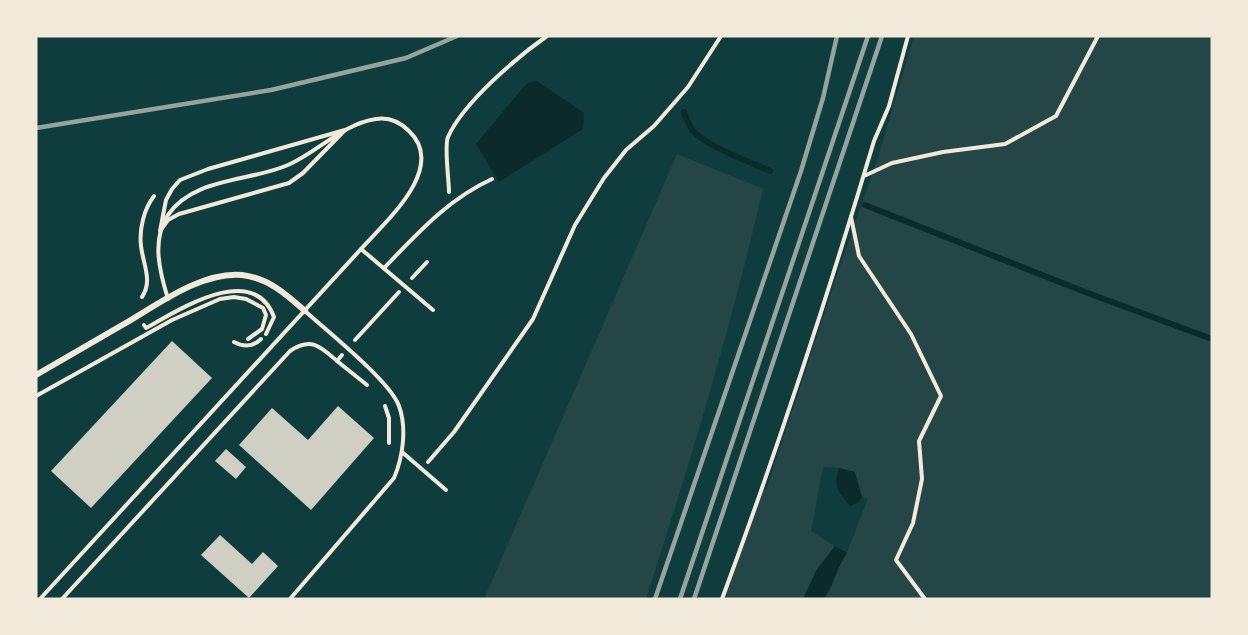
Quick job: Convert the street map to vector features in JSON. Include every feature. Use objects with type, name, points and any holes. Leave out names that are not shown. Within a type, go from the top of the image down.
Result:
[{"type":"street","points":[[36,375],[168,299],[201,282],[217,277],[242,275],[258,278],[272,284],[304,311]]},
{"type":"lane","points":[[40,599],[362,249],[407,197],[420,173],[422,161],[419,146],[412,134],[401,124],[389,119],[377,118],[345,130],[201,171],[180,180],[166,200],[161,218],[158,256],[161,277],[168,299]]},
{"type":"lane","points":[[160,231],[168,220],[179,214],[289,183],[303,173],[345,130]]},
{"type":"lane","points":[[160,231],[176,205],[194,192],[288,165],[345,130]]},
{"type":"lane","points":[[384,268],[449,205],[480,184],[492,179]]},
{"type":"lane","points":[[362,249],[433,310]]},
{"type":"lane","points":[[290,599],[394,478],[401,451],[402,417],[399,405],[387,387],[304,311]]},
{"type":"lane","points":[[401,451],[446,490]]},
{"type":"path","points":[[449,205],[447,139],[470,104],[524,52],[547,36]]},
{"type":"path","points":[[422,469],[454,432],[533,319],[575,225],[604,178],[626,150],[654,126],[688,87],[721,36]]},
{"type":"path","points":[[722,599],[763,488],[874,141],[889,106],[908,36]]},
{"type":"path","points":[[863,176],[892,163],[943,152],[1005,144],[1056,116],[1098,36]]},
{"type":"path","points":[[851,216],[859,256],[911,334],[941,396],[919,441],[922,479],[913,523],[896,560],[925,599]]},
{"type":"path","points":[[139,316],[146,328],[193,303],[219,293],[238,291],[261,297],[270,305],[274,317],[272,325],[257,342],[249,345],[234,342]]},
{"type":"path","points":[[36,396],[172,320],[220,299],[234,297],[246,299],[263,308],[266,315],[261,329],[248,339]]},
{"type":"path","points":[[62,599],[290,351],[304,343],[313,344],[324,349],[337,361]]},
{"type":"shaded area","points":[[914,36],[1212,36],[1212,599],[824,599],[847,553],[868,498],[862,497],[854,472],[823,467],[811,531],[835,546],[816,571],[803,599],[722,599],[763,488],[766,490],[879,154]]},
{"type":"shaded area","points":[[537,81],[584,113],[583,129],[499,182],[476,144],[527,83]]},
{"type":"shaded area","points":[[677,154],[763,189],[709,395],[646,599],[484,599]]},
{"type":"shaded area","points":[[839,468],[855,472],[862,497],[858,503],[850,506],[840,493],[837,485]]},
{"type":"shaded area","points":[[835,546],[847,553],[824,599],[803,599],[816,571]]},
{"type":"building","points":[[172,341],[212,378],[91,508],[51,471]]},
{"type":"building","points":[[338,406],[374,438],[311,510],[239,445],[272,408],[308,440]]},
{"type":"building","points":[[226,449],[246,467],[236,479],[215,461]]},
{"type":"building","points":[[220,535],[252,564],[263,552],[278,566],[249,598],[201,555]]},
{"type":"waterway","points":[[684,112],[691,128],[702,139],[770,171]]},
{"type":"waterway","points":[[865,205],[1085,292],[1212,339]]},
{"type":"railway","points":[[36,128],[271,90],[406,58],[457,36]]},
{"type":"railway","points":[[655,599],[801,171],[823,98],[837,36]]},
{"type":"railway","points":[[680,599],[868,36]]},
{"type":"railway","points":[[694,599],[882,36]]}]
